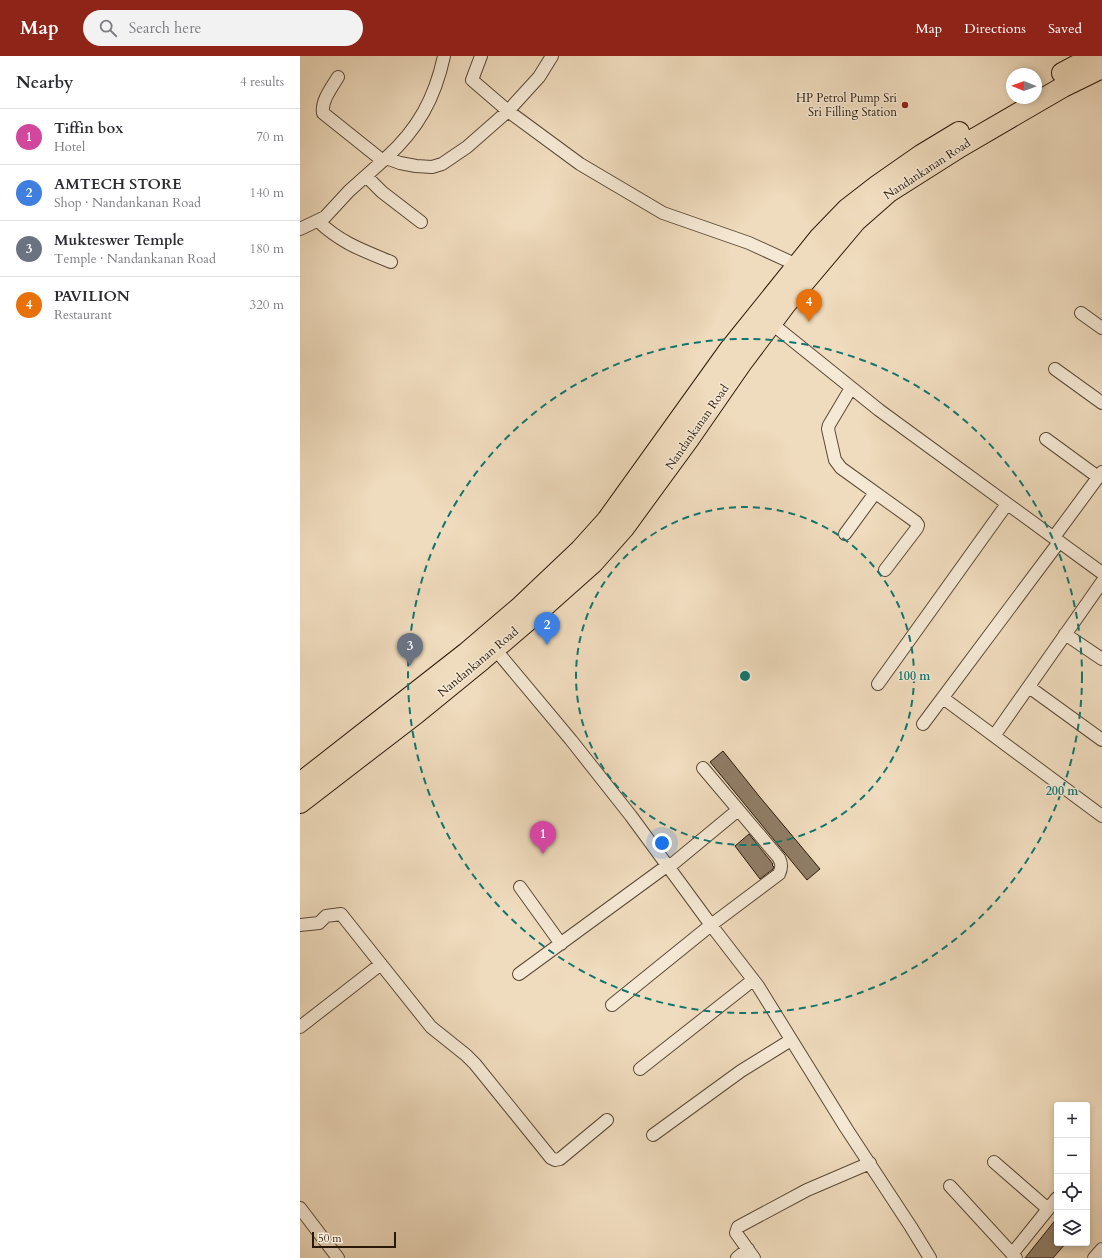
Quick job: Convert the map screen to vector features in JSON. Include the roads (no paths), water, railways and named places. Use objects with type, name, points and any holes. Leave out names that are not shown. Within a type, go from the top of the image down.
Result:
[{"type":"main road","points":[[1042,84],[1094,56]]},
{"type":"main road","name":"Nandankanan Road","points":[[300,783],[466,653],[521,606],[580,550],[607,520],[741,350],[771,323],[856,222],[890,192],[960,147],[1063,87],[1102,68]]},
{"type":"main road","name":"Nandankanan Road","points":[[300,803],[494,649],[537,613],[592,563],[624,528],[798,265],[819,238],[847,209],[921,154],[1008,104]]},
{"type":"street","points":[[300,229],[318,221],[331,212],[349,191],[402,143],[415,127],[432,96],[440,76],[444,56]]},
{"type":"street","points":[[481,56],[472,80],[508,111],[580,164],[663,213],[749,242],[798,265]]},
{"type":"street","points":[[338,77],[324,102],[322,109],[323,113],[385,160],[416,166],[432,167],[442,164],[467,147],[508,111],[539,77],[552,56]]},
{"type":"street","points":[[366,176],[382,192],[421,222]]},
{"type":"street","points":[[318,221],[339,239],[391,262]]},
{"type":"street","points":[[1081,313],[1102,328]]},
{"type":"street","points":[[771,323],[879,410],[1102,573]]},
{"type":"street","points":[[1055,369],[1102,403]]},
{"type":"street","points":[[851,388],[830,420],[828,429],[837,464],[918,525],[885,570]]},
{"type":"street","points":[[923,724],[1057,540],[1100,474],[1046,439]]},
{"type":"street","points":[[845,534],[875,493]]},
{"type":"street","points":[[878,684],[1007,504]]},
{"type":"street","points":[[994,736],[1102,582]]},
{"type":"street","points":[[1065,634],[1102,659]]},
{"type":"street","points":[[494,649],[571,740],[631,816],[753,980],[930,1258]]},
{"type":"street","points":[[1029,687],[1102,740]]},
{"type":"street","points":[[943,698],[1102,816]]},
{"type":"street","points":[[612,1006],[711,925],[779,874],[781,869],[779,858],[703,768]]},
{"type":"street","points":[[520,974],[668,866],[738,810]]},
{"type":"street","points":[[520,887],[561,944]]},
{"type":"street","points":[[300,925],[319,923],[326,916],[341,914],[431,1027],[475,1064],[551,1158],[555,1160],[560,1159],[607,1120]]},
{"type":"street","points":[[300,1027],[381,964]]},
{"type":"street","points":[[640,1069],[753,980]]},
{"type":"street","points":[[653,1134],[741,1071],[791,1040]]},
{"type":"street","points":[[994,1162],[1048,1209]]},
{"type":"street","points":[[737,1258],[751,1254],[736,1233],[738,1227],[807,1190],[870,1163]]},
{"type":"street","points":[[950,1186],[1014,1256],[1054,1202]]},
{"type":"street","points":[[300,1208],[338,1258]]},
{"type":"street","points":[[1094,1258],[1102,1249]]},
{"type":"place","name":"HP Petrol Pump Sri Sri Filling Station","points":[[905,105]]},
{"type":"place","name":"PAVILION","points":[[809,322]]},
{"type":"place","name":"AMTECH STORE","points":[[547,645]]},
{"type":"place","name":"Mukteswer Temple","points":[[410,666]]},
{"type":"place","name":"Tiffin box","points":[[543,854]]}]
